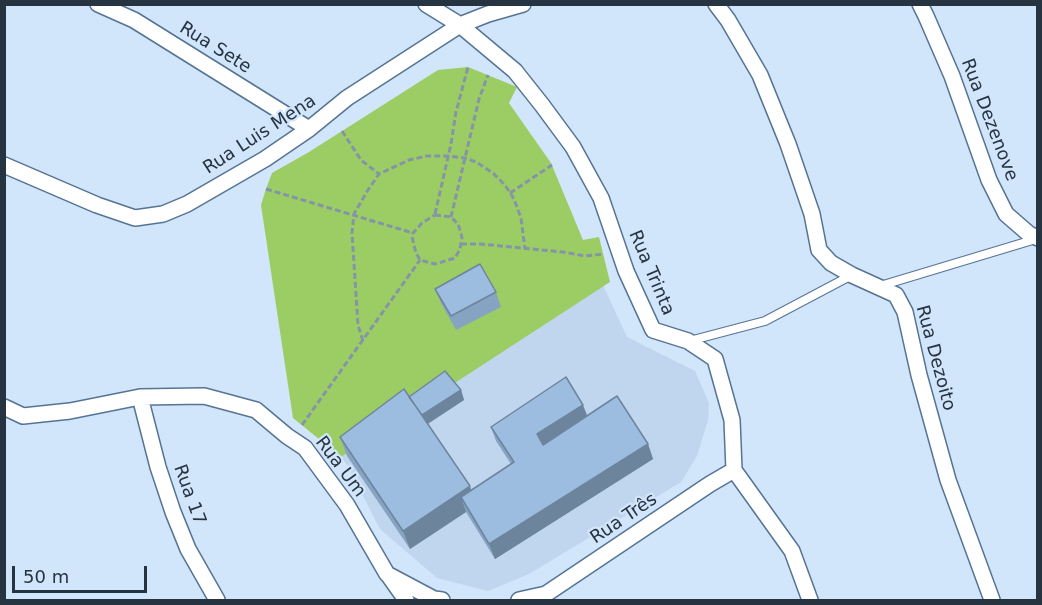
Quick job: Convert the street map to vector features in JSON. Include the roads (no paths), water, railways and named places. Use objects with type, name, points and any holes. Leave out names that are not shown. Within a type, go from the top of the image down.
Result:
[{"type":"street","name":"Rua Sete","points":[[98,4],[134,21],[309,129]]},
{"type":"street","points":[[426,4],[460,25]]},
{"type":"street","name":"Rua Luis Mena","points":[[4,165],[97,206],[135,218],[163,214],[187,204],[265,159],[309,129],[347,98],[460,25],[523,4]]},
{"type":"street","name":"Rua Dezoito","points":[[716,4],[733,29],[764,85],[788,144],[808,204],[819,250],[831,263],[896,295],[905,312],[919,375],[948,480],[992,600]]},
{"type":"street","name":"Rua Dezenove","points":[[920,4],[952,76],[988,180],[1006,214],[1029,234],[1038,238]]},
{"type":"street","name":"Rua Trinta","points":[[460,25],[515,71],[573,147],[601,198],[626,271],[654,330],[688,341],[715,359],[732,420],[734,470]]},
{"type":"street","name":"Rua Um","points":[[4,407],[23,416],[70,411],[140,397],[204,396],[256,410],[305,448],[346,505],[387,573],[434,599],[442,600]]},
{"type":"street","name":"Rua 17","points":[[140,397],[158,467],[173,512],[188,549],[217,600]]},
{"type":"street","points":[[734,470],[792,551],[810,600]]},
{"type":"street","name":"Rua Três","points":[[545,598],[710,484],[734,470]]},
{"type":"street","points":[[387,573],[406,600]]},
{"type":"street","points":[[519,600],[545,598]]},
{"type":"lane","points":[[879,286],[1038,238]]},
{"type":"lane","points":[[688,341],[765,321],[852,275]]}]
